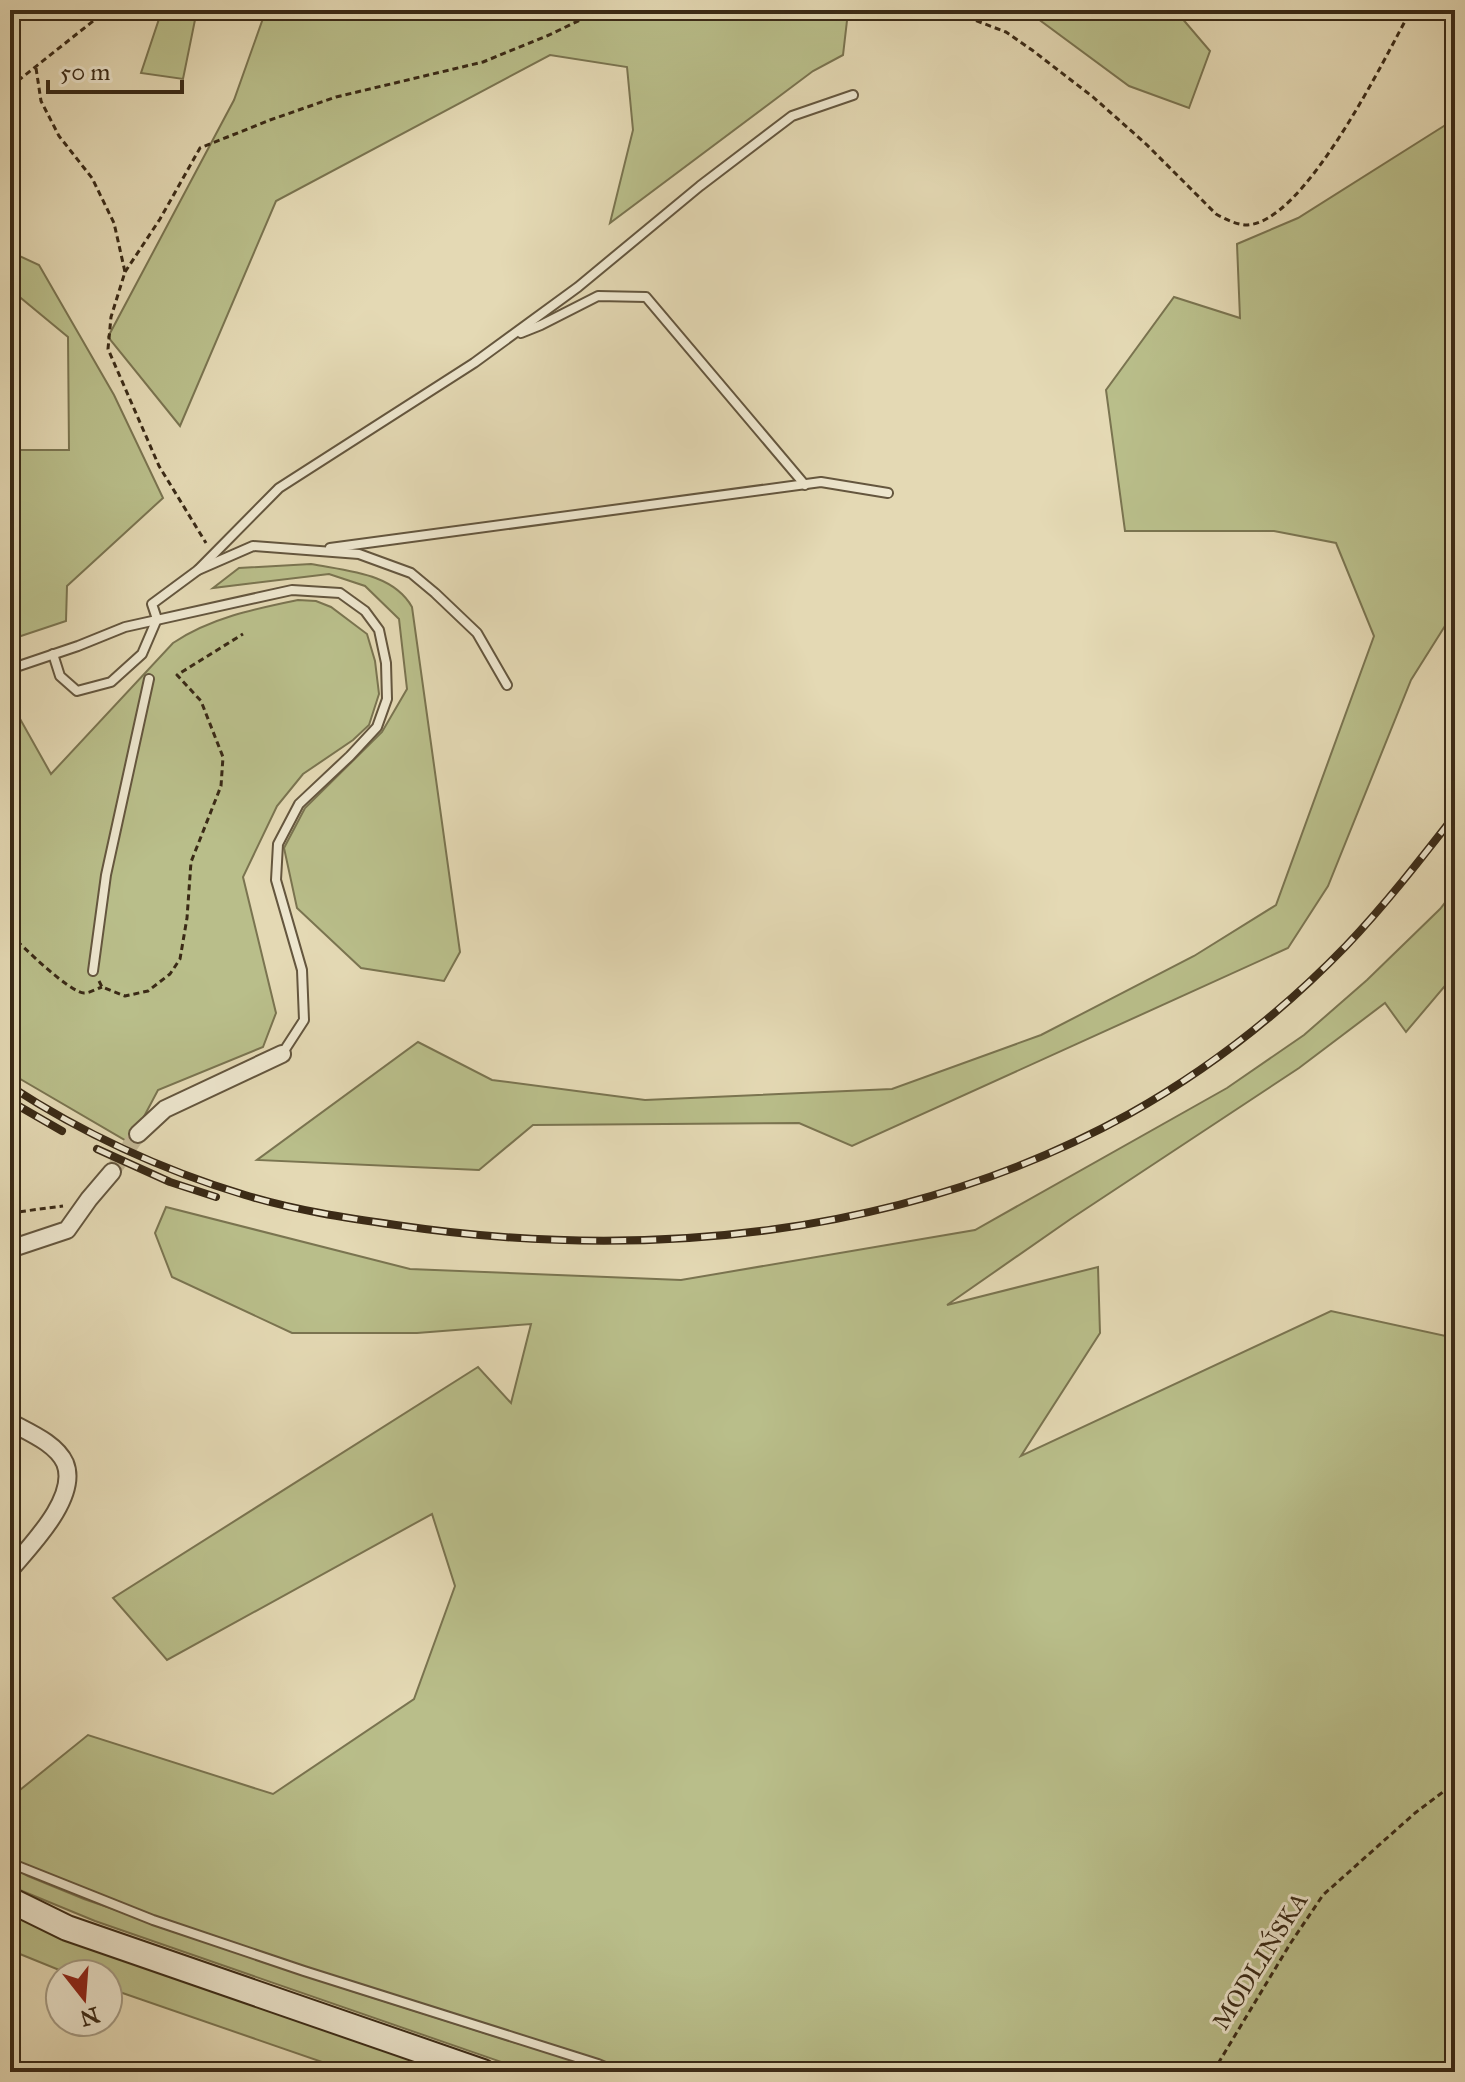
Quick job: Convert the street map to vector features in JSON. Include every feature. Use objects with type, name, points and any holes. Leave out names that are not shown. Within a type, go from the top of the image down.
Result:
[{"type":"main road","points":[[10,1900],[67,1928],[483,2072]]},
{"type":"street","points":[[138,1134],[165,1109],[282,1054]]},
{"type":"street","points":[[10,1249],[67,1230],[112,1172]]},
{"type":"street","points":[[10,1422],[40,1438],[53,1449],[65,1462],[68,1480],[65,1496],[10,1570]]},
{"type":"lane","points":[[53,654],[60,676],[77,691],[111,682],[142,654],[157,619],[152,604],[198,570],[279,488],[474,363],[578,287],[700,186],[792,116],[853,95]]},
{"type":"lane","points":[[510,336],[541,325],[598,296],[646,297],[805,485]]},
{"type":"lane","points":[[314,550],[821,482],[888,493]]},
{"type":"lane","points":[[198,570],[253,546],[359,554],[411,573],[477,633],[507,685]]},
{"type":"lane","points":[[10,669],[125,627],[292,590],[340,593],[365,611],[379,630],[386,663],[387,699],[377,727],[299,804],[278,844],[276,880],[302,970],[304,1020],[282,1054]]},
{"type":"lane","points":[[93,971],[106,875],[149,679]]},
{"type":"lane","points":[[10,1863],[153,1920],[617,2072]]},
{"type":"path","points":[[10,87],[107,10]]},
{"type":"path","points":[[198,570],[207,541],[159,466],[108,349],[111,317],[125,272],[160,219],[200,148],[336,97],[483,62],[601,10]]},
{"type":"path","points":[[948,10],[1006,32],[1032,50],[1093,97],[1146,144],[1216,214],[1247,225],[1265,219],[1302,190],[1327,157],[1411,10]]},
{"type":"path","points":[[36,68],[41,101],[59,136],[92,178],[114,223],[125,272]]},
{"type":"path","points":[[93,971],[102,987],[125,996],[148,991],[170,974],[180,959],[191,862],[221,786],[223,757],[201,701],[177,675],[243,634]]},
{"type":"path","points":[[10,934],[49,971],[80,993],[102,987]]},
{"type":"path","points":[[10,1213],[86,1203]]},
{"type":"path","name":"MODLIŃSKA","points":[[1213,2072],[1323,1895],[1415,1813],[1455,1783]]},
{"type":"green space","points":[[162,10],[197,10],[183,79],[141,73]]},
{"type":"green space","points":[[266,10],[848,12],[843,55],[813,71],[610,223],[633,130],[627,67],[550,55],[276,201],[180,426],[108,337],[234,100]]},
{"type":"green space","points":[[1026,10],[1175,10],[1210,51],[1189,108],[1129,86]]},
{"type":"green space","points":[[1455,119],[1455,610],[1411,680],[1328,886],[1288,948],[852,1146],[799,1123],[533,1125],[479,1170],[257,1160],[418,1042],[492,1080],[645,1100],[892,1089],[1041,1035],[1194,956],[1276,905],[1374,636],[1336,543],[1274,531],[1125,531],[1106,390],[1174,297],[1240,318],[1237,244],[1298,218]]},
{"type":"green space","points":[[13,253],[39,265],[114,395],[163,498],[67,586],[66,621],[12,639],[10,450],[69,450],[68,337],[10,289]]},
{"type":"green space","points":[[311,564],[381,580],[404,596],[412,607],[460,952],[444,981],[361,968],[297,908],[284,848],[305,808],[382,732],[407,689],[399,619],[365,586],[329,574],[213,588],[239,568]]},
{"type":"green space","points":[[298,600],[316,601],[331,607],[367,634],[375,661],[379,694],[369,725],[353,740],[303,774],[277,806],[243,877],[276,1013],[263,1047],[158,1090],[130,1143],[10,1073],[10,701],[51,774],[173,643],[217,621]]},
{"type":"green space","points":[[1455,890],[1455,978],[1449,981],[1406,1032],[1385,1003],[1299,1068],[947,1305],[1098,1267],[1100,1333],[1021,1456],[1331,1311],[1455,1338],[1455,2072],[617,2072],[153,1920],[10,1863],[10,1798],[88,1735],[273,1794],[414,1699],[455,1586],[432,1514],[167,1660],[113,1598],[478,1367],[511,1403],[531,1324],[417,1333],[292,1333],[172,1277],[155,1233],[166,1207],[410,1269],[681,1280],[975,1230],[1227,1088],[1304,1035],[1367,980],[1440,909]]},
{"type":"green space","points":[[10,1866],[84,1899],[349,1990],[566,2056],[605,2072],[530,2072],[95,1921],[10,1886]]},
{"type":"green space","points":[[10,1913],[452,2072],[351,2072],[124,1994],[124,1958],[44,1958],[44,1964],[10,1950]]},
{"type":"tunnel","points":[[112,1172],[138,1134]]},
{"type":"railway","points":[[10,1086],[94,1135],[183,1174],[282,1205],[377,1222],[490,1236],[584,1241],[679,1239],[772,1230],[865,1213],[955,1188],[1044,1156],[1129,1114],[1216,1059],[1297,993],[1346,946],[1375,915],[1455,815]]},
{"type":"railway","points":[[10,1101],[62,1131]]},
{"type":"railway","points":[[97,1149],[170,1182],[216,1197]]}]
